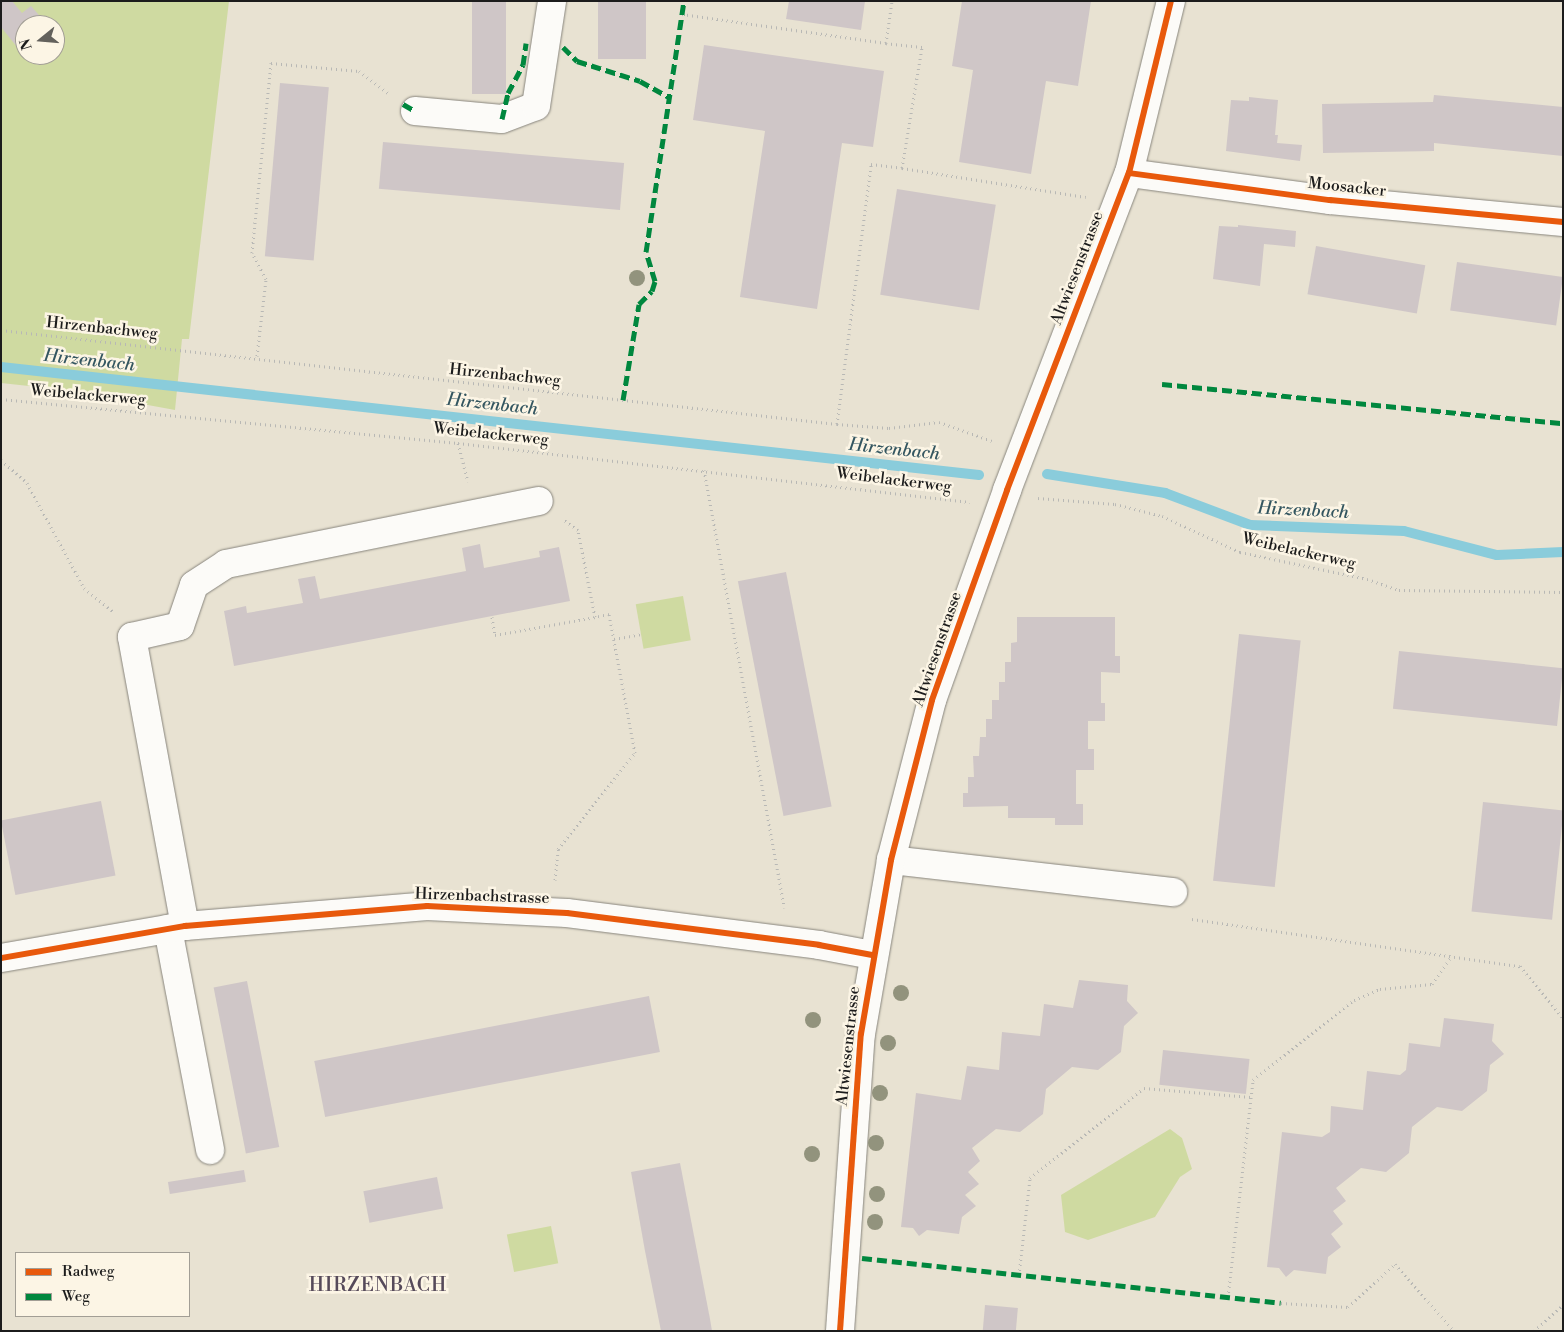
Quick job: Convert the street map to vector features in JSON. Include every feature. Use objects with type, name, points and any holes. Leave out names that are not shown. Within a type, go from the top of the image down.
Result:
[{"type":"street","points":[[405,104],[502,119],[536,106],[552,1]]},
{"type":"street","name":"Altwiesenstrasse","points":[[840,1331],[858,1058],[872,955],[891,860],[932,700],[1007,490],[1129,173],[1171,1]]},
{"type":"street","name":"Moosacker","points":[[1129,173],[1330,200],[1563,222]]},
{"type":"street","points":[[210,1150],[132,637],[180,626],[194,585],[226,564],[539,501]]},
{"type":"street","points":[[891,860],[1173,892]]},
{"type":"street","name":"Hirzenbachstrasse","points":[[1,958],[176,927],[427,906],[567,913],[819,945],[872,955]]},
{"type":"path","points":[[886,43],[892,1]]},
{"type":"path","points":[[682,14],[922,47],[902,168]]},
{"type":"path","points":[[257,356],[266,279],[252,253],[271,63],[359,71],[405,104]]},
{"type":"path","points":[[837,424],[871,164],[1096,198]]},
{"type":"path","points":[[458,443],[477,514]]},
{"type":"path","points":[[1,460],[27,483],[84,588],[119,615],[132,637]]},
{"type":"path","points":[[704,470],[785,901],[783,918]]},
{"type":"path","points":[[539,501],[578,530],[595,617]]},
{"type":"path","points":[[492,616],[495,635],[609,614],[635,753],[558,849],[554,888]]},
{"type":"path","points":[[614,639],[642,634]]},
{"type":"path","points":[[1173,892],[1176,917],[1520,966],[1563,1018]]},
{"type":"path","points":[[1228,1297],[1253,1080],[1354,1000],[1380,989],[1432,984],[1452,957]]},
{"type":"path","points":[[1019,1275],[1030,1178],[1144,1088],[1251,1097]]},
{"type":"path","points":[[1281,1303],[1348,1307],[1395,1264],[1454,1331]]},
{"type":"path","points":[[1534,1331],[1563,1305]]},
{"type":"green space","points":[[1,1],[229,1],[189,339],[182,339],[175,410],[66,390],[1,383]]},
{"type":"green space","points":[[683,596],[691,640],[644,649],[636,604]]},
{"type":"green space","points":[[1170,1129],[1182,1138],[1192,1169],[1180,1177],[1155,1217],[1088,1240],[1065,1232],[1061,1195]]},
{"type":"green space","points":[[551,1226],[558,1263],[514,1272],[507,1235]]},
{"type":"building","points":[[1,1],[12,1],[22,13],[31,6],[39,15],[15,15],[15,44],[1,27]]},
{"type":"building","points":[[472,1],[506,1],[506,94],[472,94]]},
{"type":"building","points":[[598,1],[646,1],[646,59],[598,59]]},
{"type":"building","points":[[789,1],[865,1],[861,30],[786,19]]},
{"type":"building","points":[[962,1],[1091,1],[1078,86],[1046,81],[1031,174],[959,162],[973,70],[952,66]]},
{"type":"building","points":[[704,45],[884,71],[873,147],[842,143],[817,309],[740,297],[765,131],[693,120]]},
{"type":"building","points":[[280,83],[329,87],[314,261],[265,256]]},
{"type":"building","points":[[1434,95],[1563,107],[1563,156],[1434,143],[1434,151],[1323,153],[1322,104],[1433,102]]},
{"type":"building","points":[[1249,97],[1278,100],[1275,135],[1278,135],[1277,143],[1302,145],[1300,161],[1226,151],[1231,100],[1249,101]]},
{"type":"building","points":[[383,142],[624,163],[620,210],[379,189]]},
{"type":"building","points":[[897,189],[996,205],[979,310],[880,295]]},
{"type":"building","points":[[1238,225],[1296,231],[1295,247],[1264,244],[1260,286],[1213,279],[1219,226],[1238,227]]},
{"type":"building","points":[[1316,246],[1425,265],[1417,314],[1307,294]]},
{"type":"building","points":[[1457,262],[1563,277],[1556,325],[1450,311]]},
{"type":"building","points":[[480,544],[484,568],[540,557],[539,551],[559,547],[570,601],[234,666],[224,611],[246,606],[247,613],[303,603],[298,579],[315,576],[320,599],[466,571],[462,548]]},
{"type":"building","points":[[786,572],[832,807],[784,816],[738,581]]},
{"type":"building","points":[[1017,617],[1115,617],[1115,656],[1120,656],[1120,673],[1101,672],[1101,703],[1105,703],[1105,721],[1088,721],[1088,749],[1094,749],[1094,770],[1076,770],[1076,804],[1083,804],[1083,825],[1055,825],[1055,818],[1008,818],[1008,806],[963,807],[963,793],[968,793],[968,777],[974,777],[973,756],[979,756],[980,737],[986,737],[986,719],[992,719],[992,700],[999,700],[999,682],[1005,682],[1005,662],[1011,662],[1011,643],[1017,642]]},
{"type":"building","points":[[1239,634],[1301,640],[1275,887],[1213,881]]},
{"type":"building","points":[[1399,651],[1563,668],[1557,726],[1393,709]]},
{"type":"building","points":[[101,801],[116,876],[15,895],[1,820]]},
{"type":"building","points":[[1483,802],[1563,810],[1552,920],[1472,911]]},
{"type":"building","points":[[1079,980],[1128,985],[1127,1001],[1138,1013],[1124,1026],[1121,1052],[1098,1070],[1072,1067],[1046,1089],[1043,1114],[1020,1132],[996,1129],[972,1148],[980,1161],[968,1172],[979,1184],[965,1195],[976,1206],[962,1217],[959,1234],[927,1230],[919,1236],[913,1228],[901,1227],[916,1093],[961,1100],[967,1066],[999,1070],[1002,1032],[1040,1036],[1044,1004],[1073,1008]]},
{"type":"building","points":[[247,981],[279,1147],[246,1153],[214,987]]},
{"type":"building","points":[[649,996],[660,1052],[325,1117],[314,1061]]},
{"type":"building","points":[[1444,1018],[1494,1024],[1492,1041],[1504,1054],[1490,1065],[1487,1091],[1462,1111],[1437,1107],[1412,1127],[1409,1153],[1386,1172],[1361,1168],[1336,1188],[1346,1201],[1333,1211],[1343,1224],[1331,1234],[1341,1247],[1328,1257],[1326,1274],[1294,1270],[1286,1277],[1279,1268],[1267,1267],[1282,1132],[1322,1137],[1330,1132],[1331,1106],[1363,1110],[1367,1071],[1400,1075],[1406,1070],[1409,1043],[1440,1047]]},
{"type":"building","points":[[1163,1050],[1250,1059],[1246,1094],[1159,1085]]},
{"type":"building","points":[[680,1163],[712,1331],[661,1331],[645,1251],[631,1172]]},
{"type":"building","points":[[244,1170],[246,1182],[170,1194],[168,1182]]},
{"type":"building","points":[[437,1177],[443,1208],[369,1223],[363,1191]]},
{"type":"building","points":[[985,1305],[1018,1308],[1016,1331],[983,1331]]},
{"type":"waterway","name":"Hirzenbach","points":[[1,367],[979,475]]},
{"type":"waterway","name":"Hirzenbach","points":[[1047,474],[1165,493],[1250,525],[1404,531],[1497,555],[1563,552]]},
{"type":"marked path","points":[[623,400],[639,304],[652,291],[655,281],[646,252],[684,1]]},
{"type":"marked path","points":[[502,119],[508,93],[523,65],[526,43]]},
{"type":"marked path","points":[[563,47],[577,61],[640,81],[669,97]]},
{"type":"marked path","points":[[403,104],[415,111]]},
{"type":"marked path","points":[[1162,384],[1563,423]]},
{"type":"marked path","points":[[862,1258],[1281,1303]]},
{"type":"cycle path","points":[[840,1331],[861,1034],[891,860],[932,700],[1007,490],[1129,173],[1171,1]]},
{"type":"cycle path","points":[[1129,173],[1330,200],[1563,222]]},
{"type":"cycle path","points":[[1,958],[185,926],[427,906],[567,913],[819,945],[872,955]]},
{"type":"district","name":"HIRZENBACH","points":[[378,1286]]}]
